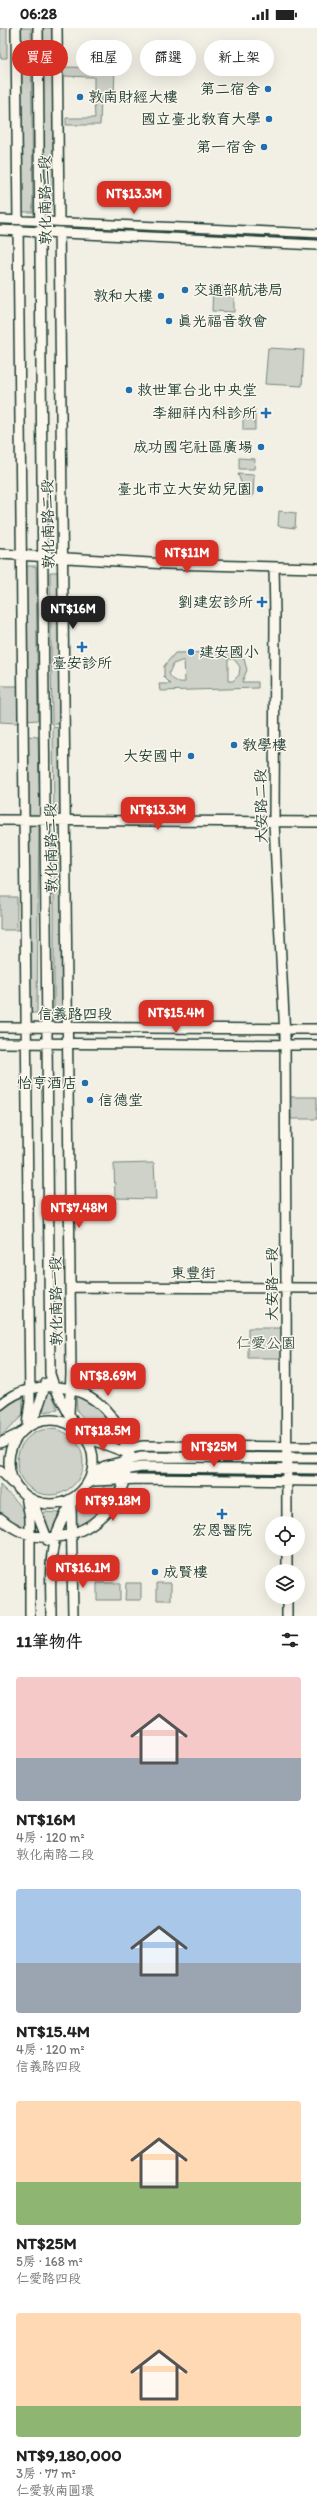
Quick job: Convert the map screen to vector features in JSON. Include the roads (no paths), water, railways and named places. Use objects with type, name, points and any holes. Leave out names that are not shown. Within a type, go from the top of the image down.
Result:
[{"type":"main road","name":"敦化南路二段","points":[[16,28],[25,1043]]},
{"type":"main road","name":"敦化南路二段","points":[[38,28],[47,1028]]},
{"type":"main road","name":"敦化南路二段","points":[[57,28],[67,1044]]},
{"type":"main road","points":[[0,220],[317,234]]},
{"type":"main road","points":[[0,230],[317,245]]},
{"type":"main road","points":[[0,554],[160,564],[317,568]]},
{"type":"main road","name":"大安路二段","points":[[274,567],[276,615],[274,823],[285,1045]]},
{"type":"main road","points":[[0,820],[197,820],[274,823],[317,822]]},
{"type":"main road","name":"信義路四段","points":[[0,1027],[317,1029]]},
{"type":"main road","name":"敦化南路一段","points":[[23,1429],[37,1411],[49,1386],[50,1374],[47,1028]]},
{"type":"main road","name":"信義路四段","points":[[0,1043],[317,1045]]},
{"type":"main road","name":"敦化南路一段","points":[[23,1429],[29,1389],[25,1043]]},
{"type":"main road","name":"敦化南路一段","points":[[67,1044],[70,1287],[69,1413]]},
{"type":"main road","name":"大安路一段","points":[[285,1045],[287,1516]]},
{"type":"main road","name":"東豐街","points":[[70,1287],[317,1288]]},
{"type":"main road","points":[[0,1405],[11,1397],[29,1389],[49,1386],[70,1389],[87,1396],[107,1412],[120,1430],[126,1454],[125,1475],[114,1503],[106,1513],[87,1528],[72,1534],[51,1537],[30,1535],[13,1528],[0,1518]]},
{"type":"main road","name":"敦化南路一段","points":[[49,1386],[69,1413],[77,1429]]},
{"type":"main road","points":[[0,1442],[23,1429],[46,1420],[63,1421],[77,1429],[85,1437],[126,1454],[141,1457],[317,1458]]},
{"type":"main road","points":[[14,1484],[8,1462],[10,1449],[23,1429]]},
{"type":"main road","points":[[85,1437],[92,1454],[90,1480]]},
{"type":"main road","points":[[51,1616],[51,1537],[66,1509],[90,1480],[104,1466],[142,1446],[317,1447]]},
{"type":"main road","points":[[125,1475],[141,1467],[317,1469]]},
{"type":"main road","points":[[0,1471],[26,1496],[36,1510],[51,1537]]},
{"type":"main road","points":[[90,1480],[125,1475],[317,1480]]},
{"type":"main road","points":[[0,1481],[14,1484]]},
{"type":"main road","points":[[26,1496],[35,1501],[57,1504],[78,1495]]},
{"type":"main road","points":[[26,1496],[30,1518],[30,1616]]},
{"type":"main road","points":[[71,1503],[73,1616]]},
{"type":"main road","points":[[287,1604],[287,1616]]},
{"type":"railway","points":[[0,224],[317,238]]},
{"type":"place","name":"第二宿舍","points":[[268,89]]},
{"type":"place","name":"敦南財經大樓","points":[[80,97]]},
{"type":"place","name":"國立臺北教育大學","points":[[269,119]]},
{"type":"place","name":"第一宿舍","points":[[264,147]]},
{"type":"place","name":"交通部航港局","points":[[185,290]]},
{"type":"place","name":"敦和大樓","points":[[161,296]]},
{"type":"place","name":"真光福音教會","points":[[169,321]]},
{"type":"place","name":"救世軍台北中央堂","points":[[129,390]]},
{"type":"place","name":"李細祥內科診所","points":[[266,413]]},
{"type":"place","name":"成功國宅社區廣場","points":[[261,447]]},
{"type":"place","name":"臺北市立大安幼兒園","points":[[260,489]]},
{"type":"place","name":"劉建宏診所","points":[[262,602]]},
{"type":"place","name":"臺安診所","points":[[82,647]]},
{"type":"place","name":"建安國小","points":[[191,652]]},
{"type":"place","name":"教學樓","points":[[234,745]]},
{"type":"place","name":"大安國中","points":[[191,756]]},
{"type":"place","name":"怡亨酒店","points":[[85,1083]]},
{"type":"place","name":"信德堂","points":[[90,1100]]},
{"type":"place","name":"宏恩醫院","points":[[222,1514]]},
{"type":"place","name":"成賢樓","points":[[155,1572]]},
{"type":"park label","name":"仁愛公園","points":[[266,1343]]}]
